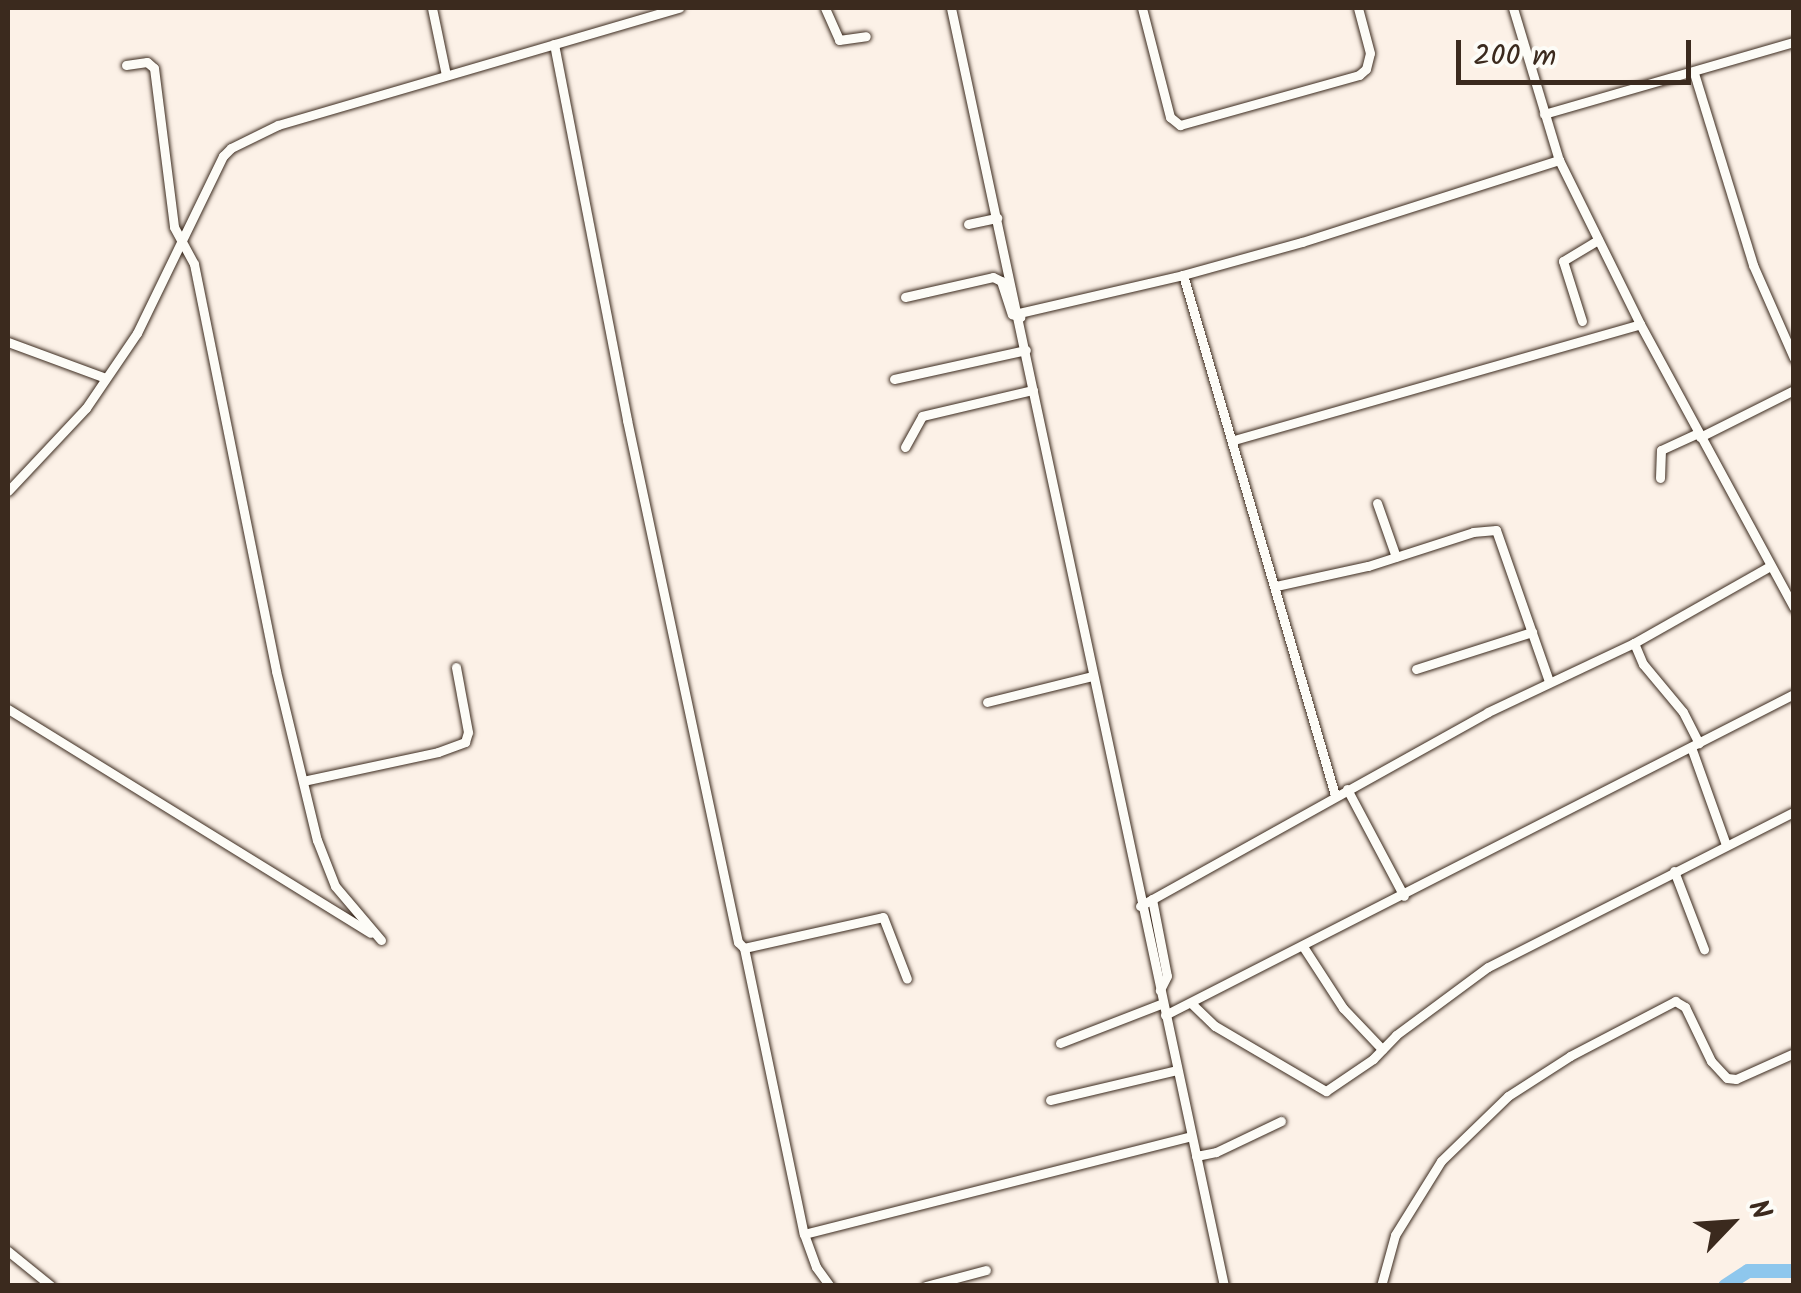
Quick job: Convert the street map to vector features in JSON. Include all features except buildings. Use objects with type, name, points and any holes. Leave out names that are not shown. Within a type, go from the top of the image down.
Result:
[{"type":"street","points":[[432,8],[446,75]]},
{"type":"street","points":[[8,491],[86,408],[137,333],[223,156],[231,148],[278,125],[679,8]]},
{"type":"street","points":[[826,8],[839,40],[866,36]]},
{"type":"street","points":[[952,8],[1140,906],[1224,1286]]},
{"type":"street","points":[[1142,8],[1170,116],[1180,125],[1358,75],[1366,69],[1370,53],[1358,8]]},
{"type":"street","points":[[1513,8],[1558,160],[1640,324],[1794,608]]},
{"type":"street","points":[[1544,114],[1794,42]]},
{"type":"street","points":[[554,44],[729,909],[738,942],[744,948],[804,1234],[816,1267],[830,1286]]},
{"type":"street","points":[[8,709],[381,940],[335,886],[317,840],[276,672],[194,264],[185,241],[174,228],[154,68],[148,62],[126,65]]},
{"type":"street","points":[[1694,72],[1753,265],[1794,358]]},
{"type":"street","points":[[904,297],[993,276],[1000,280],[1012,314],[1019,315],[1183,275],[1558,160]]},
{"type":"street","points":[[968,224],[998,218]]},
{"type":"street","points":[[1582,321],[1564,258],[1598,240]]},
{"type":"street","points":[[1183,275],[1335,795]]},
{"type":"street","points":[[1234,440],[1640,324]]},
{"type":"street","points":[[8,342],[106,378]]},
{"type":"street","points":[[894,379],[1026,350]]},
{"type":"street","points":[[905,447],[922,416],[1033,390]]},
{"type":"street","points":[[1660,478],[1661,450],[1794,390]]},
{"type":"street","points":[[1377,503],[1396,557]]},
{"type":"street","points":[[1276,586],[1396,557],[1473,532],[1496,530],[1550,682]]},
{"type":"street","points":[[1140,906],[1335,795],[1550,682],[1634,643],[1770,566]]},
{"type":"street","points":[[1416,669],[1532,632]]},
{"type":"street","points":[[1634,643],[1643,664],[1683,712],[1726,844]]},
{"type":"street","points":[[304,781],[438,752],[465,742],[468,732],[456,667]]},
{"type":"street","points":[[987,702],[1092,676]]},
{"type":"street","points":[[1166,1015],[1304,948],[1794,694]]},
{"type":"street","points":[[1347,789],[1404,896]]},
{"type":"street","points":[[1191,1004],[1215,1026],[1320,1091],[1334,1086],[1488,967],[1794,812]]},
{"type":"street","points":[[1674,870],[1704,948]]},
{"type":"street","points":[[1152,899],[1166,976],[1160,990]]},
{"type":"street","points":[[744,948],[883,916],[907,979]]},
{"type":"street","points":[[1304,948],[1343,1008],[1382,1050]]},
{"type":"street","points":[[1381,1286],[1395,1234],[1441,1161],[1508,1096],[1579,1051],[1674,1001],[1685,1007],[1711,1061],[1728,1078],[1736,1079],[1794,1052]]},
{"type":"street","points":[[1060,1044],[1164,1002]]},
{"type":"street","points":[[1050,1100],[1177,1070]]},
{"type":"street","points":[[1196,1156],[1216,1152],[1281,1121]]},
{"type":"street","points":[[804,1234],[1191,1136]]},
{"type":"street","points":[[8,1251],[51,1286]]},
{"type":"street","points":[[926,1286],[986,1270]]},
{"type":"waterway","points":[[1725,1286],[1748,1271],[1794,1271]]}]
